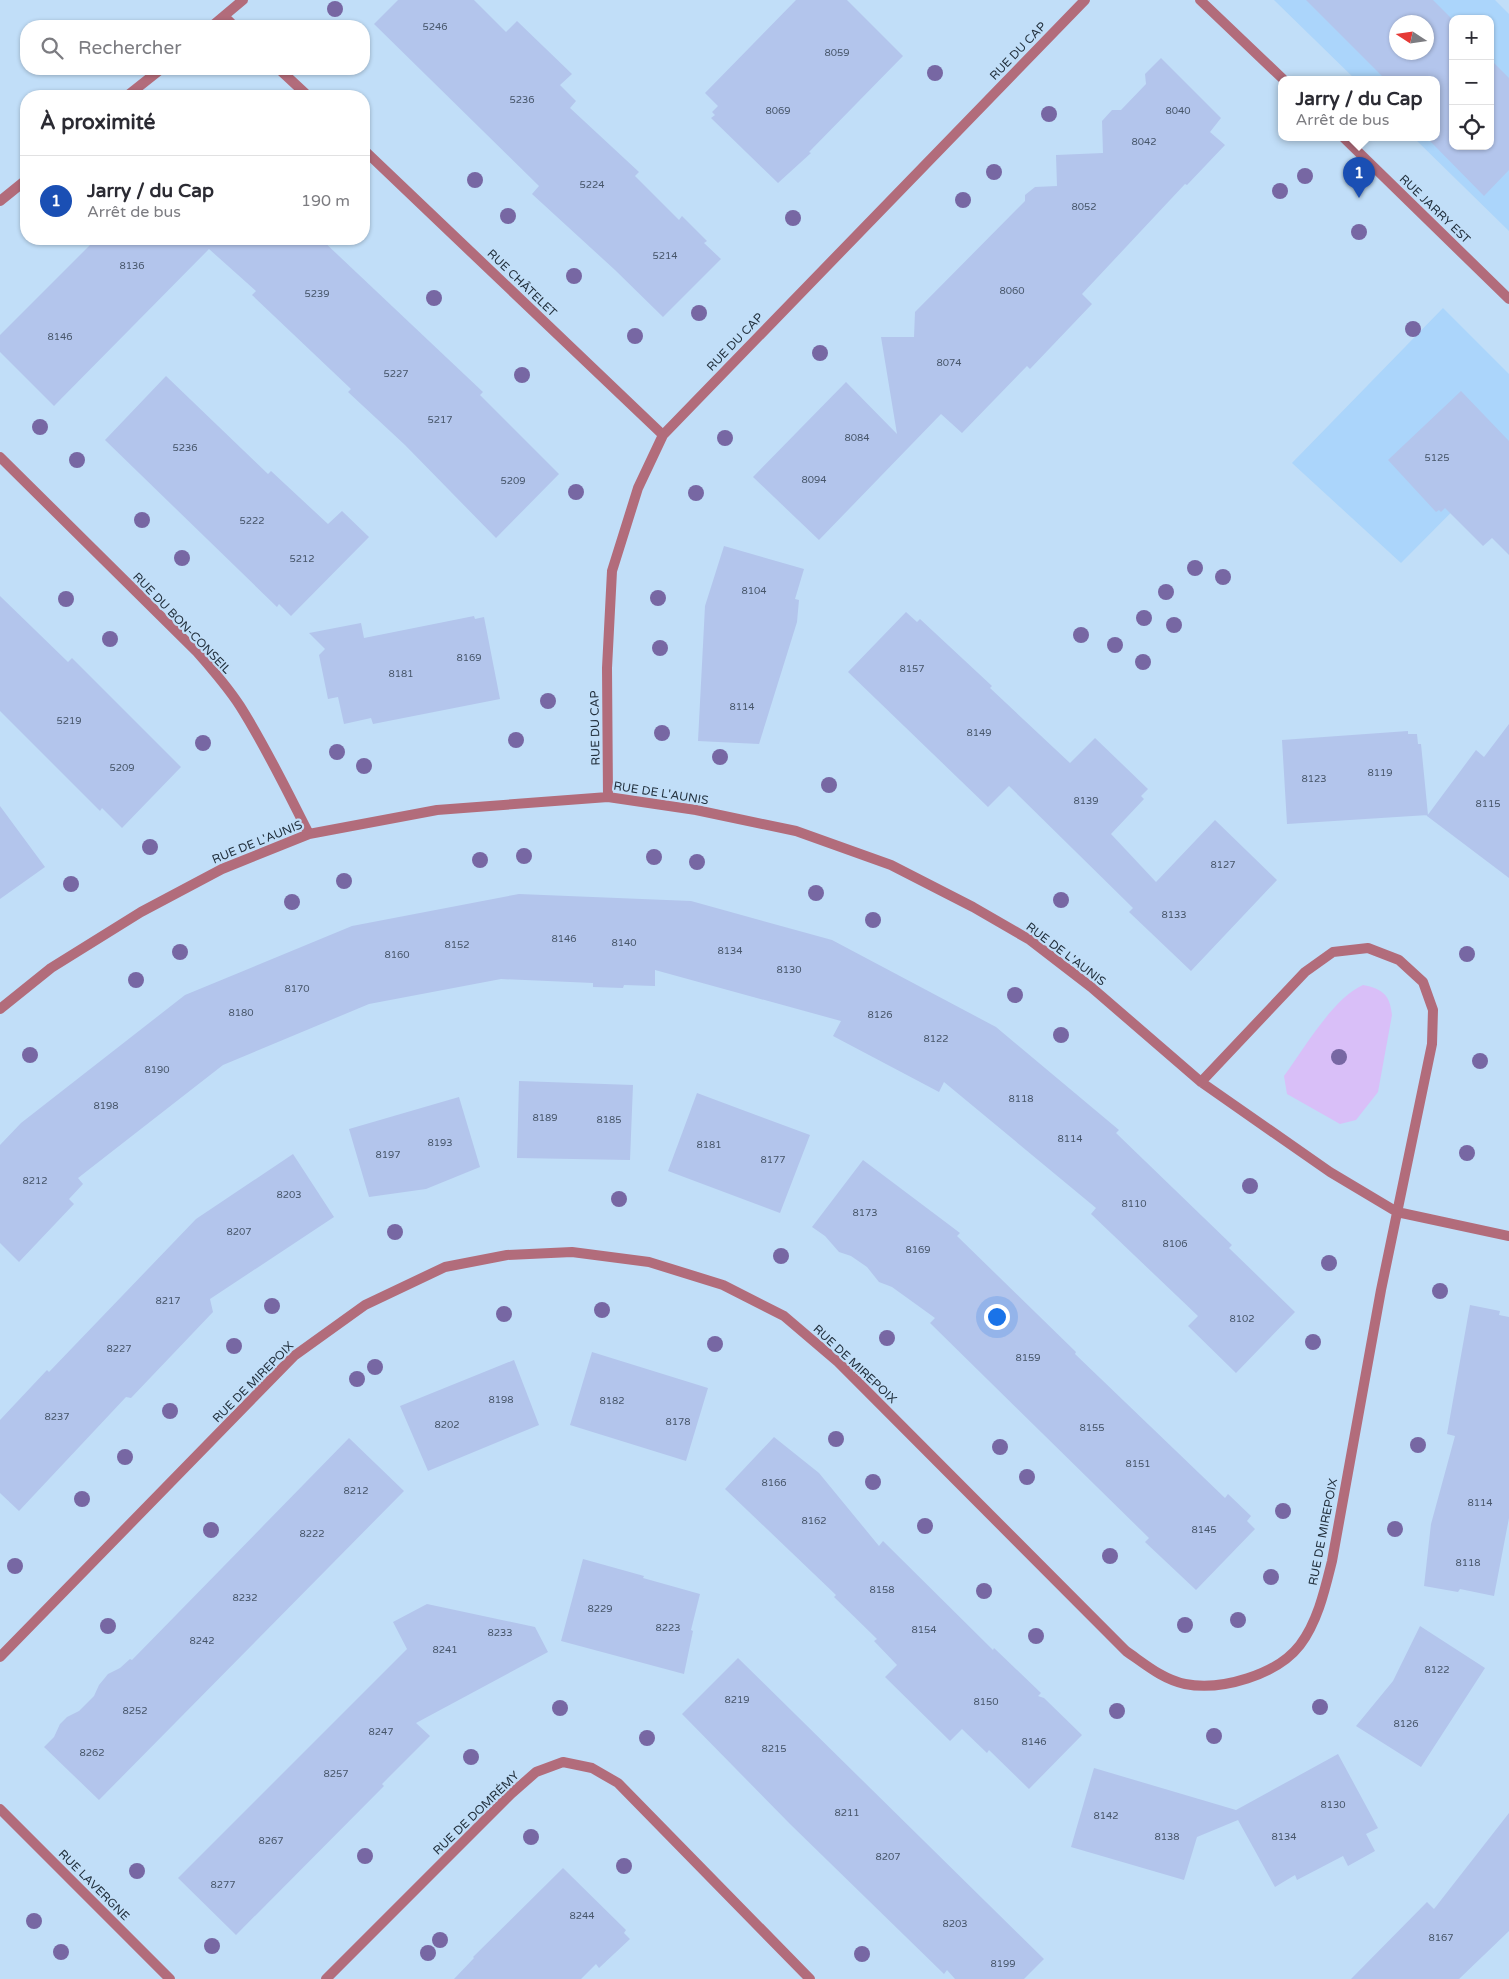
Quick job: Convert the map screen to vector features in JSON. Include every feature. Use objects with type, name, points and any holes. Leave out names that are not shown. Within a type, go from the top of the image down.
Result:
[{"type":"street","points":[[219,20],[242,0]]},
{"type":"street","name":"RUE DU CAP","points":[[608,797],[607,668],[612,571],[638,488],[663,434],[1085,0]]},
{"type":"street","points":[[1200,0],[1280,76]]},
{"type":"street","points":[[224,16],[228,20]]},
{"type":"street","points":[[135,90],[153,75]]},
{"type":"street","points":[[285,75],[302,90]]},
{"type":"street","name":"RUE JARRY EST","points":[[1347,141],[1509,299]]},
{"type":"street","name":"RUE CHÂTELET","points":[[370,156],[663,434]]},
{"type":"street","points":[[0,201],[20,185]]},
{"type":"street","name":"RUE DU BON-CONSEIL","points":[[0,457],[190,645],[220,678],[240,705],[275,765],[309,834]]},
{"type":"street","name":"RUE DE L'AUNIS","points":[[0,1009],[52,968],[141,912],[222,869],[309,834],[438,810],[608,797],[696,810],[796,831],[891,864],[973,907],[1030,940],[1091,987],[1201,1082],[1322,1168],[1397,1212],[1509,1236]]},
{"type":"street","points":[[1201,1082],[1305,972],[1333,952],[1368,948],[1398,960],[1423,982],[1433,1010],[1432,1044],[1397,1212]]},
{"type":"street","name":"RUE DE MIREPOIX","points":[[0,1656],[294,1356],[365,1305],[444,1266],[507,1255],[572,1252],[649,1262],[723,1285],[784,1316],[838,1362],[1126,1651],[1155,1672],[1185,1684],[1219,1686],[1250,1678],[1267,1670],[1299,1647],[1309,1630],[1323,1596],[1332,1561],[1397,1212]]},
{"type":"street","name":"RUE DE DOMRÉMY","points":[[326,1979],[511,1794],[536,1772],[563,1762],[592,1768],[618,1783],[810,1979]]},
{"type":"street","name":"RUE LAVERGNE","points":[[0,1809],[170,1979]]},
{"type":"shaded area","points":[[1274,0],[1495,0],[1509,14],[1509,231],[1417,141],[1440,141],[1440,76],[1352,76]]},
{"type":"shaded area","points":[[1443,308],[1509,374],[1509,454],[1401,563],[1292,463]]},
{"type":"shaded area","points":[[1363,985],[1384,994],[1389,1002],[1392,1015],[1378,1092],[1356,1120],[1340,1124],[1287,1094],[1284,1076],[1330,1012],[1352,992]]},
{"type":"building","points":[[398,0],[474,0],[506,32],[517,21],[572,74],[560,85],[576,101],[570,108],[639,172],[635,176],[679,220],[682,216],[707,241],[704,243],[721,259],[663,317],[532,194],[539,186],[374,24]]},
{"type":"building","points":[[796,0],[847,0],[903,56],[809,152],[811,153],[778,183],[711,118],[715,115],[712,112],[718,106],[705,93]]},
{"type":"building","points":[[1306,0],[1433,0],[1449,16],[1449,150],[1494,150],[1494,63],[1509,78],[1509,170],[1484,196],[1430,141],[1440,141],[1440,76],[1382,76]]},
{"type":"building","points":[[1161,58],[1221,118],[1210,132],[1225,145],[1187,185],[1185,184],[1082,294],[1092,304],[1030,369],[1027,366],[962,433],[941,414],[819,540],[753,477],[846,382],[897,434],[881,337],[914,337],[915,312],[1025,201],[1025,195],[1035,187],[1057,186],[1056,155],[1103,153],[1102,121],[1112,110],[1121,110],[1146,84],[1145,74]]},
{"type":"building","points":[[90,245],[327,245],[483,392],[480,395],[559,474],[496,538],[405,445],[348,392],[351,389],[252,295],[256,291],[209,249],[54,406],[0,352],[0,335]]},
{"type":"building","points":[[166,376],[268,474],[271,471],[328,524],[342,511],[369,537],[291,616],[279,604],[277,607],[105,440]]},
{"type":"building","points":[[1461,391],[1509,441],[1509,555],[1492,538],[1483,546],[1445,508],[1441,512],[1439,510],[1436,512],[1388,460]]},
{"type":"building","points":[[724,546],[804,569],[795,599],[799,600],[797,622],[759,744],[698,741],[705,606]]},
{"type":"building","points":[[0,596],[68,662],[72,658],[181,767],[122,828],[102,808],[100,811],[0,711]]},
{"type":"building","points":[[906,612],[917,622],[920,619],[992,686],[990,688],[1070,763],[1095,738],[1148,789],[1141,796],[1144,799],[1111,834],[1156,882],[1215,820],[1277,880],[1191,971],[1129,912],[1133,908],[1009,786],[988,807],[848,672]]},
{"type":"building","points":[[474,616],[475,619],[484,617],[500,699],[373,724],[371,718],[344,724],[338,697],[328,699],[319,655],[325,649],[309,633],[361,623],[364,638]]},
{"type":"building","points":[[1509,724],[1509,878],[1427,816],[1476,750],[1484,757]]},
{"type":"building","points":[[1408,731],[1408,734],[1417,734],[1418,744],[1421,744],[1428,815],[1287,824],[1282,740]]},
{"type":"building","points":[[0,806],[45,867],[0,899]]},
{"type":"building","points":[[519,894],[691,901],[832,940],[996,1027],[1119,1130],[1116,1133],[1232,1245],[1229,1248],[1295,1312],[1236,1373],[1188,1326],[1198,1316],[1091,1214],[1096,1208],[944,1082],[939,1092],[833,1036],[841,1021],[655,970],[655,986],[593,987],[593,983],[501,979],[369,1004],[223,1065],[78,1178],[83,1184],[69,1199],[74,1204],[19,1262],[0,1243],[0,1145],[21,1123],[185,995],[352,926]]},
{"type":"building","points":[[519,1081],[633,1085],[630,1160],[517,1158]]},
{"type":"building","points":[[697,1093],[810,1135],[780,1213],[668,1171]]},
{"type":"building","points":[[459,1097],[480,1167],[426,1189],[369,1197],[349,1129]]},
{"type":"building","points":[[293,1154],[334,1217],[210,1299],[213,1312],[131,1398],[126,1397],[19,1511],[0,1493],[0,1420],[47,1370],[49,1372],[196,1219]]},
{"type":"building","points":[[863,1160],[960,1233],[957,1236],[1076,1352],[1075,1354],[1225,1498],[1228,1494],[1251,1516],[1247,1521],[1255,1529],[1196,1590],[1145,1542],[1149,1538],[930,1323],[935,1318],[892,1287],[879,1282],[867,1267],[851,1256],[839,1252],[825,1236],[812,1227]]},
{"type":"building","points":[[1470,1305],[1500,1311],[1499,1315],[1509,1317],[1509,1518],[1494,1596],[1460,1589],[1458,1592],[1424,1586],[1431,1524],[1455,1436],[1447,1434]]},
{"type":"building","points":[[592,1352],[708,1388],[686,1461],[570,1425]]},
{"type":"building","points":[[514,1360],[539,1425],[428,1471],[400,1406]]},
{"type":"building","points":[[774,1437],[819,1473],[879,1546],[883,1541],[993,1650],[994,1648],[1041,1693],[1038,1696],[1044,1698],[1082,1735],[1029,1789],[989,1750],[987,1753],[962,1729],[950,1741],[885,1677],[897,1665],[874,1641],[877,1639],[834,1597],[836,1595],[725,1489]]},
{"type":"building","points":[[349,1438],[404,1491],[99,1800],[44,1747],[54,1737],[60,1724],[67,1717],[79,1711],[94,1696],[99,1685],[108,1674],[120,1668],[130,1659],[132,1660]]},
{"type":"building","points":[[583,1559],[700,1594],[691,1630],[693,1631],[684,1674],[561,1641]]},
{"type":"building","points":[[427,1604],[535,1627],[548,1652],[416,1723],[430,1736],[382,1784],[384,1786],[236,1935],[178,1878],[407,1649],[393,1622]]},
{"type":"building","points":[[1420,1626],[1485,1668],[1421,1767],[1356,1726],[1393,1681]]},
{"type":"building","points":[[738,1658],[1044,1959],[1024,1979],[955,1979],[947,1970],[944,1974],[790,1824],[682,1714]]},
{"type":"building","points":[[1338,1754],[1378,1828],[1366,1834],[1375,1851],[1348,1866],[1343,1856],[1297,1880],[1295,1875],[1275,1887],[1238,1820],[1197,1837],[1184,1880],[1071,1847],[1094,1768],[1236,1810]]},
{"type":"building","points":[[1509,1813],[1509,1931],[1459,1979],[1351,1979],[1427,1902],[1434,1909]]},
{"type":"building","points":[[563,1868],[626,1930],[624,1933],[630,1939],[599,1968],[596,1964],[581,1979],[454,1979],[473,1957]]},
{"type":"place","name":"Jarry / du Cap","points":[[1359,198]]}]
